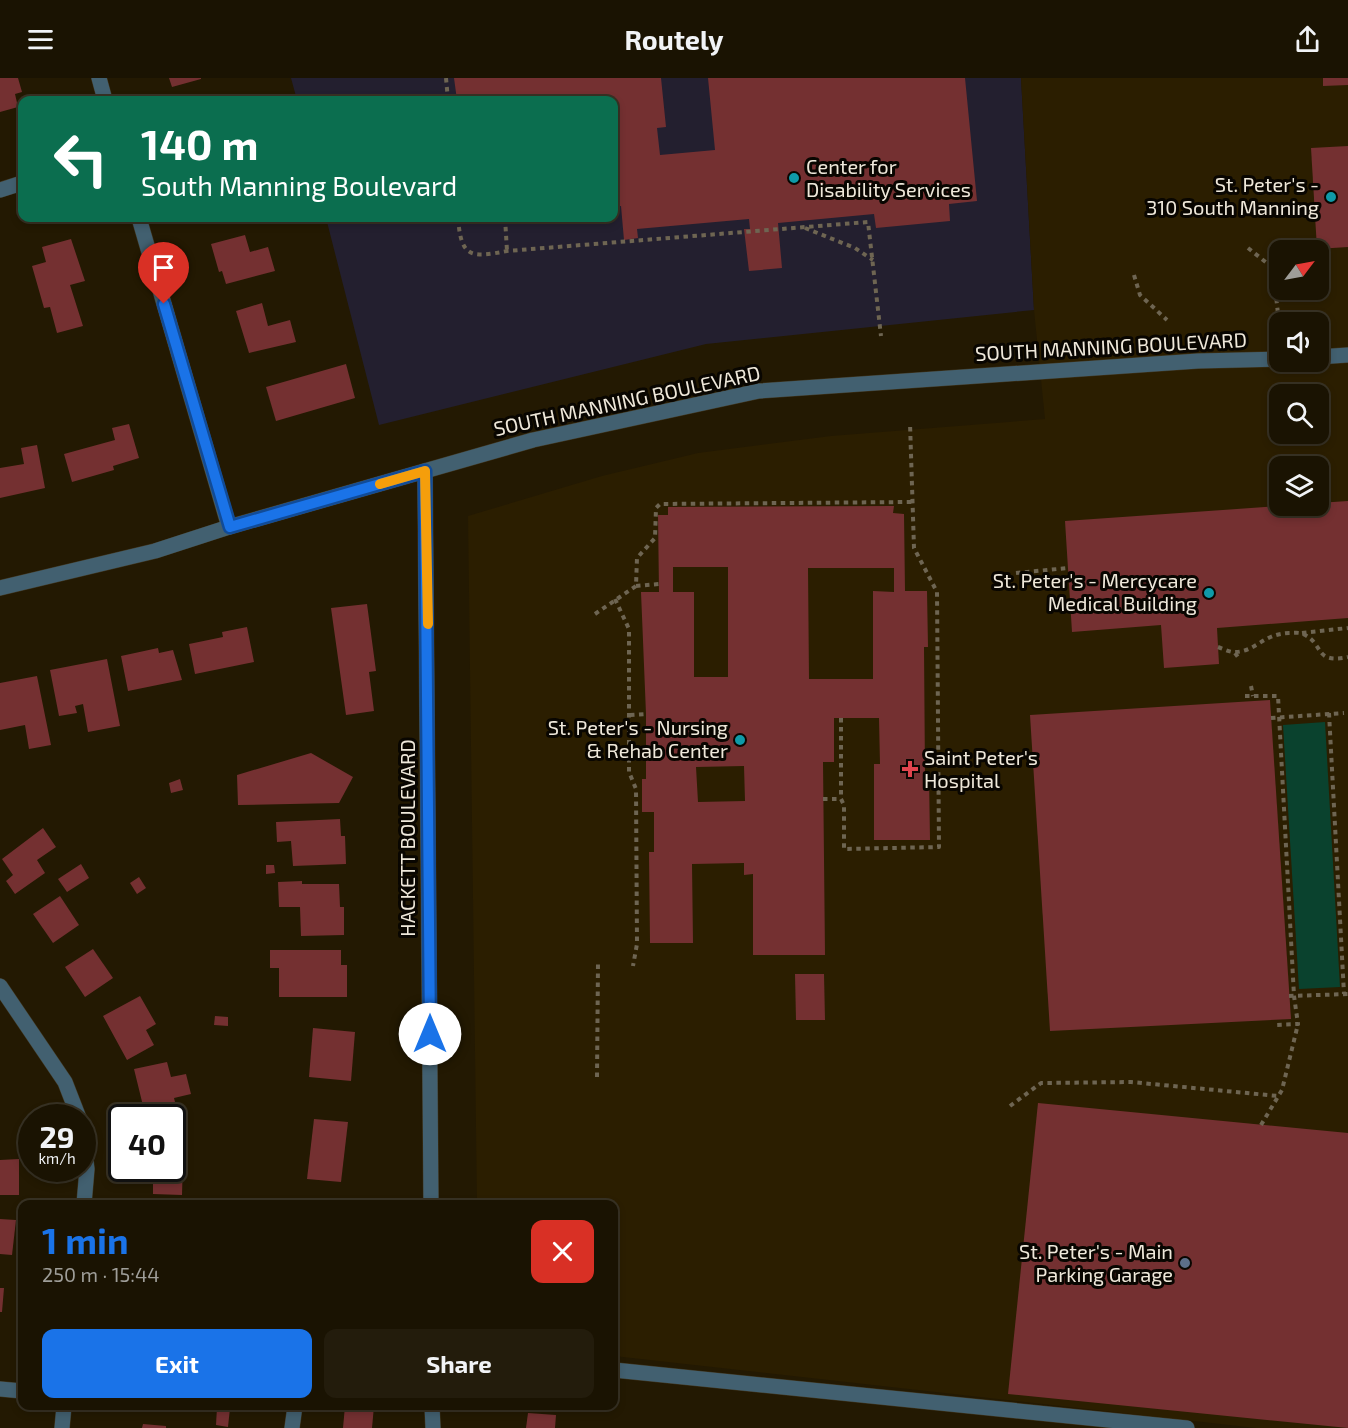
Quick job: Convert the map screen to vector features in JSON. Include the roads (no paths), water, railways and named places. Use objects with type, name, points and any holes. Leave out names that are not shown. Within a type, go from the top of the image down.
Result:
[{"type":"street","points":[[99,78],[104,96]]},
{"type":"street","points":[[0,190],[18,184]]},
{"type":"street","points":[[140,222],[230,527]]},
{"type":"street","points":[[1329,356],[1348,355]]},
{"type":"street","name":"SOUTH MANNING BOULEVARD","points":[[0,588],[106,564],[533,440],[759,391],[1198,361],[1269,358]]},
{"type":"street","name":"HACKETT BOULEVARD","points":[[425,471],[429,715],[431,1200]]},
{"type":"street","points":[[0,986],[65,1082],[74,1104]]},
{"type":"street","points":[[84,1200],[86,1182]]},
{"type":"street","points":[[618,1370],[1187,1428]]},
{"type":"street","points":[[0,1389],[18,1391]]},
{"type":"street","points":[[62,1428],[64,1410]]},
{"type":"street","points":[[292,1428],[294,1410]]},
{"type":"street","points":[[432,1410],[433,1428]]},
{"type":"place","name":"Center for Disability Services","points":[[794,178]]},
{"type":"place","name":"St. Peter's - 310 South Manning","points":[[1331,197]]},
{"type":"place","name":"St. Peter's - Mercycare Medical Building","points":[[1209,593]]},
{"type":"place","name":"St. Peter's - Nursing & Rehab Center","points":[[740,740]]},
{"type":"place","name":"Saint Peter's Hospital","points":[[910,769]]},
{"type":"place","name":"St. Peter's - Main Parking Garage","points":[[1185,1263]]}]
